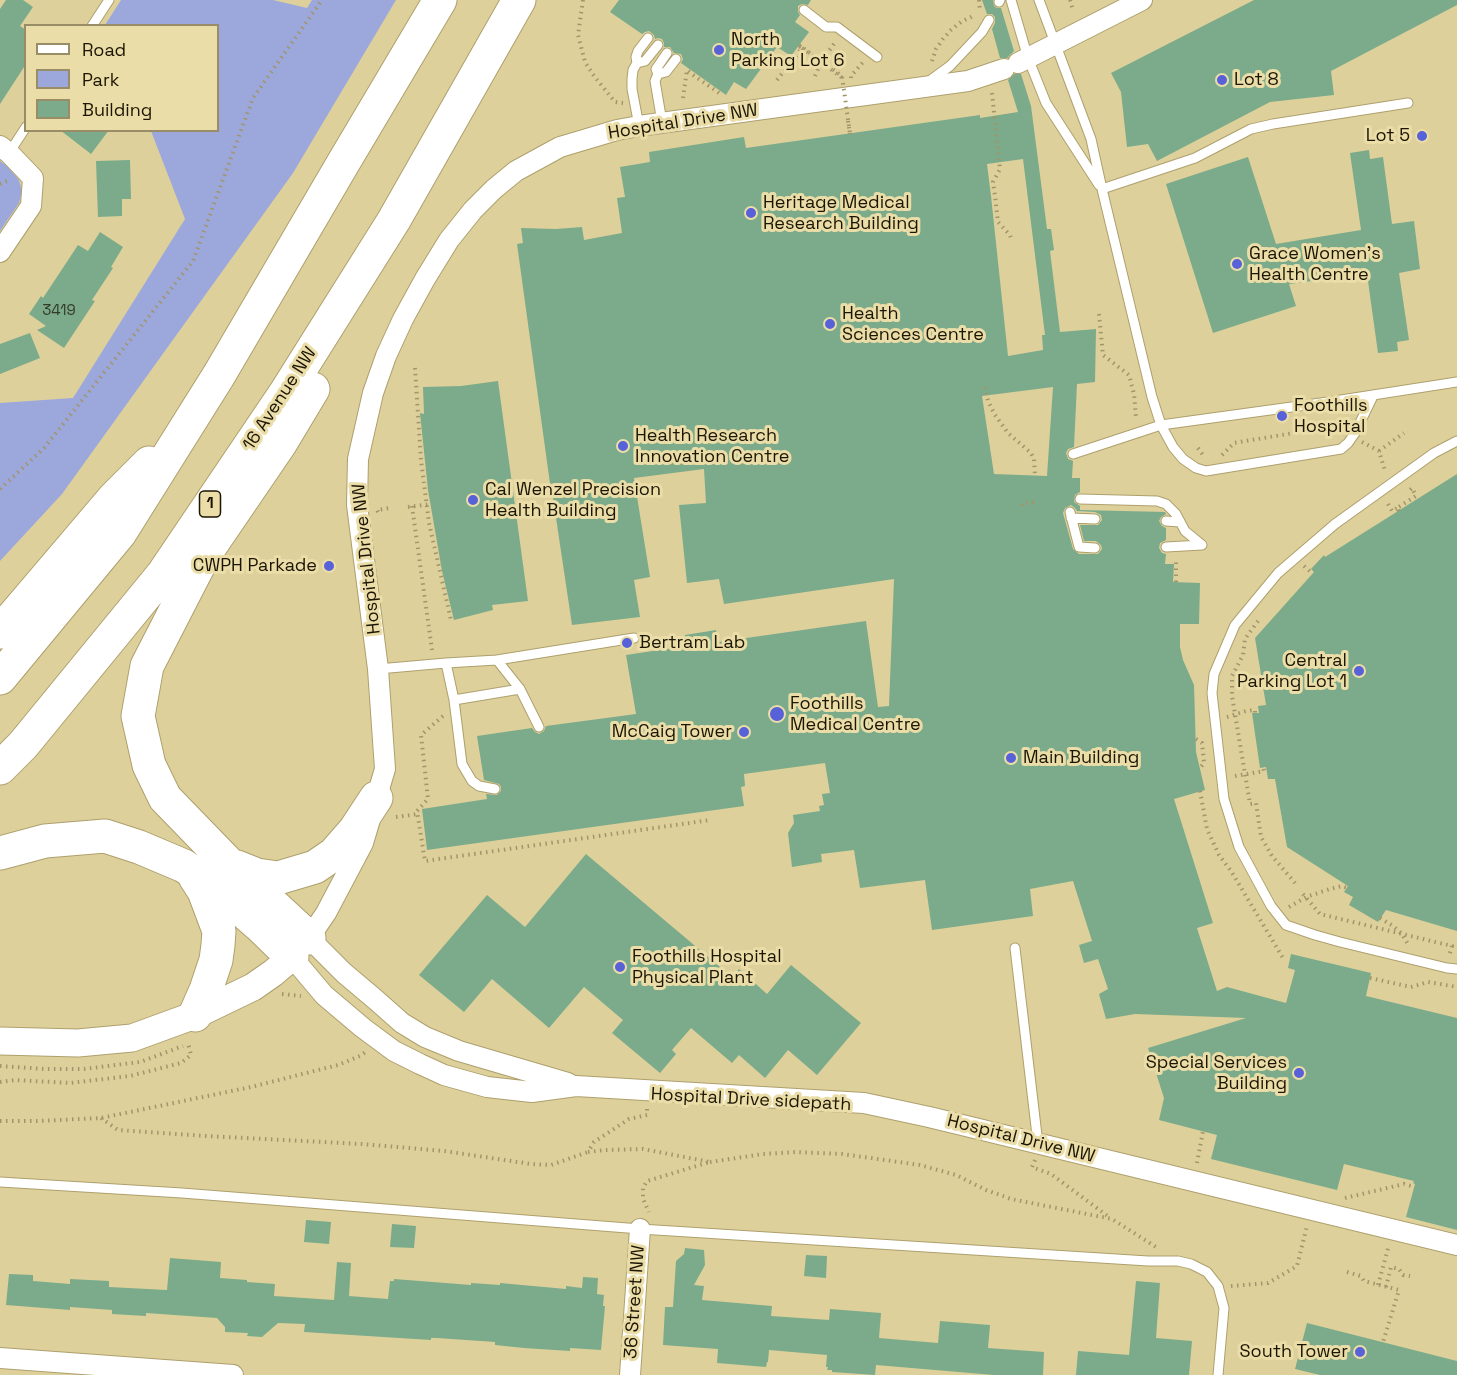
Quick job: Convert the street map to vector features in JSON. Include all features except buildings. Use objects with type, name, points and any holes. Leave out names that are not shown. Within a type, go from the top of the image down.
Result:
[{"type":"highway","points":[[0,678],[120,532],[219,375],[441,0]]},
{"type":"highway","name":"16 Avenue NW","points":[[0,768],[23,745],[163,574],[286,392],[394,220],[519,0]]},
{"type":"highway","points":[[300,947],[230,865],[165,798],[149,765],[138,716],[147,666],[203,557],[280,444],[357,313],[394,220]]},
{"type":"highway","points":[[0,632],[114,498],[189,423]]},
{"type":"highway","points":[[230,865],[278,878],[315,867],[334,854],[355,830],[386,808]]},
{"type":"highway","points":[[0,853],[45,841],[105,836],[184,866],[219,890],[259,926],[300,947]]},
{"type":"highway","points":[[191,871],[204,891],[219,932],[216,960],[191,1029]]},
{"type":"street","name":"Hospital Drive NW","points":[[300,947],[326,913],[363,843],[386,808],[386,769],[378,669],[357,505],[358,459],[373,393],[402,319],[449,240],[473,210],[516,171],[560,147],[617,130],[662,122],[968,81],[1017,63],[1142,0]]},
{"type":"street","points":[[0,252],[31,206],[33,178],[4,150]]},
{"type":"street","name":"Hospital Drive NW","points":[[300,947],[344,973],[402,1023],[425,1037],[459,1051],[576,1086]]},
{"type":"street","name":"Hospital Drive NW","points":[[300,947],[324,995],[363,1028],[394,1051],[420,1064],[444,1075],[487,1087],[532,1092],[576,1086],[864,1103],[929,1117],[1036,1152],[1457,1245]]},
{"type":"street","points":[[0,1041],[78,1043],[191,1029],[273,973],[300,947]]},
{"type":"street","name":"36 Street NW","points":[[630,1375],[640,1229]]},
{"type":"street","points":[[0,1358],[67,1369],[233,1375]]},
{"type":"lane","points":[[93,24],[109,0]]},
{"type":"lane","points":[[1011,0],[1017,63],[1102,189]]},
{"type":"lane","points":[[1039,0],[1091,139],[1152,397],[1161,425],[1182,459],[1196,468],[1213,471],[1341,449],[1355,433],[1373,396]]},
{"type":"lane","points":[[804,10],[826,27],[837,27],[877,57]]},
{"type":"lane","points":[[920,87],[950,66],[982,32],[989,20]]},
{"type":"lane","points":[[639,126],[632,79],[638,51],[648,39]]},
{"type":"lane","points":[[637,63],[645,61],[658,45]]},
{"type":"lane","points":[[662,122],[655,81],[658,74],[656,69],[667,53]]},
{"type":"lane","points":[[658,74],[666,72],[676,59]]},
{"type":"lane","points":[[1102,189],[1195,158],[1251,129],[1408,103]]},
{"type":"lane","points":[[4,150],[24,129]]},
{"type":"lane","points":[[1073,454],[1161,425],[1457,382]]},
{"type":"lane","points":[[1457,441],[1434,453],[1335,524],[1278,573],[1235,625],[1214,674],[1212,693],[1224,799],[1239,847],[1271,906],[1286,925],[1340,942],[1457,969]]},
{"type":"lane","points":[[1080,499],[1157,501],[1166,504],[1176,514],[1185,531],[1202,545],[1166,547]]},
{"type":"lane","points":[[1095,519],[1070,515],[1079,548],[1095,548]]},
{"type":"lane","points":[[1166,521],[1180,522]]},
{"type":"lane","points":[[378,669],[497,660],[634,639]]},
{"type":"lane","points":[[497,660],[520,689],[539,727]]},
{"type":"lane","points":[[446,663],[454,700],[462,764],[472,781],[479,786],[495,789]]},
{"type":"lane","points":[[454,700],[520,689]]},
{"type":"lane","points":[[1015,948],[1036,1152]]},
{"type":"lane","points":[[0,1182],[182,1193],[640,1229],[1178,1261],[1191,1264],[1207,1272],[1218,1286],[1224,1308],[1218,1375]]},
{"type":"path","points":[[0,489],[44,448],[193,261],[253,98],[322,0]]},
{"type":"path","points":[[583,0],[578,35],[581,50],[594,76],[615,102],[615,109]]},
{"type":"path","points":[[1070,0],[1072,10]]},
{"type":"path","points":[[932,61],[936,49],[951,30],[979,13]]},
{"type":"path","points":[[815,76],[820,62],[836,40]]},
{"type":"path","points":[[800,46],[841,77],[842,87]]},
{"type":"path","points":[[777,80],[800,46]]},
{"type":"path","points":[[800,46],[842,76],[850,134],[848,122]]},
{"type":"path","points":[[852,82],[851,76],[864,61]]},
{"type":"path","points":[[683,98],[687,70],[728,100]]},
{"type":"path","points":[[992,93],[999,169],[993,182],[993,196],[998,222],[1011,238]]},
{"type":"path","points":[[615,102],[623,103]]},
{"type":"path","points":[[988,176],[996,175]]},
{"type":"path","points":[[1099,314],[1103,355],[1129,375],[1137,414]]},
{"type":"path","points":[[415,368],[421,460],[434,544],[451,620]]},
{"type":"path","points":[[986,387],[988,401],[995,415],[1008,433],[1031,453],[1034,459],[1035,475]]},
{"type":"path","points":[[1219,458],[1234,443],[1341,425]]},
{"type":"path","points":[[1379,452],[1404,434]]},
{"type":"path","points":[[1361,442],[1379,452],[1385,472]]},
{"type":"path","points":[[1198,448],[1205,457]]},
{"type":"path","points":[[1393,501],[1388,504],[1392,511],[1416,496],[1412,488],[1403,494]]},
{"type":"path","points":[[1022,506],[1022,504],[1033,502],[1033,499]]},
{"type":"path","points":[[429,504],[410,506],[432,650]]},
{"type":"path","points":[[378,518],[377,510],[390,508]]},
{"type":"path","points":[[1176,582],[1176,561],[1179,561]]},
{"type":"path","points":[[1298,571],[1308,568]]},
{"type":"path","points":[[1259,621],[1245,639],[1244,655],[1232,676],[1232,696],[1250,804],[1256,803],[1261,837],[1272,856],[1295,883]]},
{"type":"path","points":[[442,706],[443,715],[421,735],[428,799],[417,811],[425,861],[710,820]]},
{"type":"path","points":[[1226,717],[1255,710],[1255,713]]},
{"type":"path","points":[[1198,738],[1202,743],[1204,763],[1202,768]]},
{"type":"path","points":[[1235,776],[1264,771],[1263,767]]},
{"type":"path","points":[[1200,791],[1207,829],[1219,855],[1283,958]]},
{"type":"path","points":[[386,808],[418,814]]},
{"type":"path","points":[[1289,907],[1305,895],[1339,886],[1347,888]]},
{"type":"path","points":[[1305,895],[1320,914],[1452,946],[1449,956]]},
{"type":"path","points":[[1318,924],[1320,914]]},
{"type":"path","points":[[1380,918],[1394,926],[1409,945]]},
{"type":"path","points":[[1370,978],[1412,987],[1428,982],[1457,987]]},
{"type":"path","points":[[0,1082],[15,1080],[70,1083],[130,1076],[181,1063],[191,1055],[191,1029]]},
{"type":"path","points":[[0,1121],[37,1122],[102,1118],[251,1088],[338,1065],[360,1056],[370,1048]]},
{"type":"path","points":[[588,1152],[594,1142],[629,1119],[646,1115],[647,1109]]},
{"type":"path","points":[[102,1118],[118,1130],[444,1151],[531,1164],[552,1165],[588,1152],[643,1149],[710,1162]]},
{"type":"path","points":[[1196,1166],[1203,1131]]},
{"type":"path","points":[[640,1229],[651,1220],[644,1199],[643,1188],[647,1181],[710,1162],[763,1154],[796,1152],[842,1154],[920,1165],[956,1175],[1011,1199],[1112,1219]]},
{"type":"path","points":[[1036,1152],[1046,1162]]},
{"type":"path","points":[[1036,1152],[1032,1167],[1051,1174],[1112,1219],[1178,1261]]},
{"type":"path","points":[[1335,1200],[1404,1184],[1415,1187]]},
{"type":"path","points":[[1237,1285],[1268,1283],[1297,1266],[1307,1225]]},
{"type":"path","points":[[1378,1285],[1389,1245]]},
{"type":"path","points":[[1386,1287],[1391,1267],[1399,1269],[1403,1275],[1410,1276]]},
{"type":"path","points":[[1347,1272],[1361,1276],[1364,1281],[1399,1290],[1383,1342]]},
{"type":"green space","points":[[121,0],[273,0],[307,8],[312,0],[396,0],[293,173],[62,494],[0,561],[0,403],[73,398],[185,219],[151,132],[219,132],[219,24],[106,24]]},
{"type":"green space","points":[[0,161],[19,180],[22,191],[19,203],[0,231]]},
{"type":"place","name":"North Parking Lot 6","points":[[719,50]]},
{"type":"place","name":"Lot 8","points":[[1222,80]]},
{"type":"place","name":"Lot 5","points":[[1422,136]]},
{"type":"place","name":"Heritage Medical Research Building","points":[[751,213]]},
{"type":"place","name":"Grace Women's Health Centre","points":[[1237,264]]},
{"type":"place","name":"Health Sciences Centre","points":[[830,324]]},
{"type":"place","name":"Foothills Hospital","points":[[1282,416]]},
{"type":"place","name":"Health Research Innovation Centre","points":[[623,446]]},
{"type":"place","name":"Cal Wenzel Precision Health Building","points":[[473,500]]},
{"type":"place","name":"CWPH Parkade","points":[[329,566]]},
{"type":"place","name":"Bertram Lab","points":[[627,643]]},
{"type":"place","name":"Central Parking Lot 1","points":[[1359,671]]},
{"type":"place","name":"Foothills Medical Centre","points":[[777,714]]},
{"type":"place","name":"McCaig Tower","points":[[744,732]]},
{"type":"place","name":"Main Building","points":[[1011,758]]},
{"type":"place","name":"Foothills Hospital Physical Plant","points":[[620,967]]},
{"type":"place","name":"Special Services Building","points":[[1299,1073]]},
{"type":"place","name":"South Tower","points":[[1360,1352]]}]
